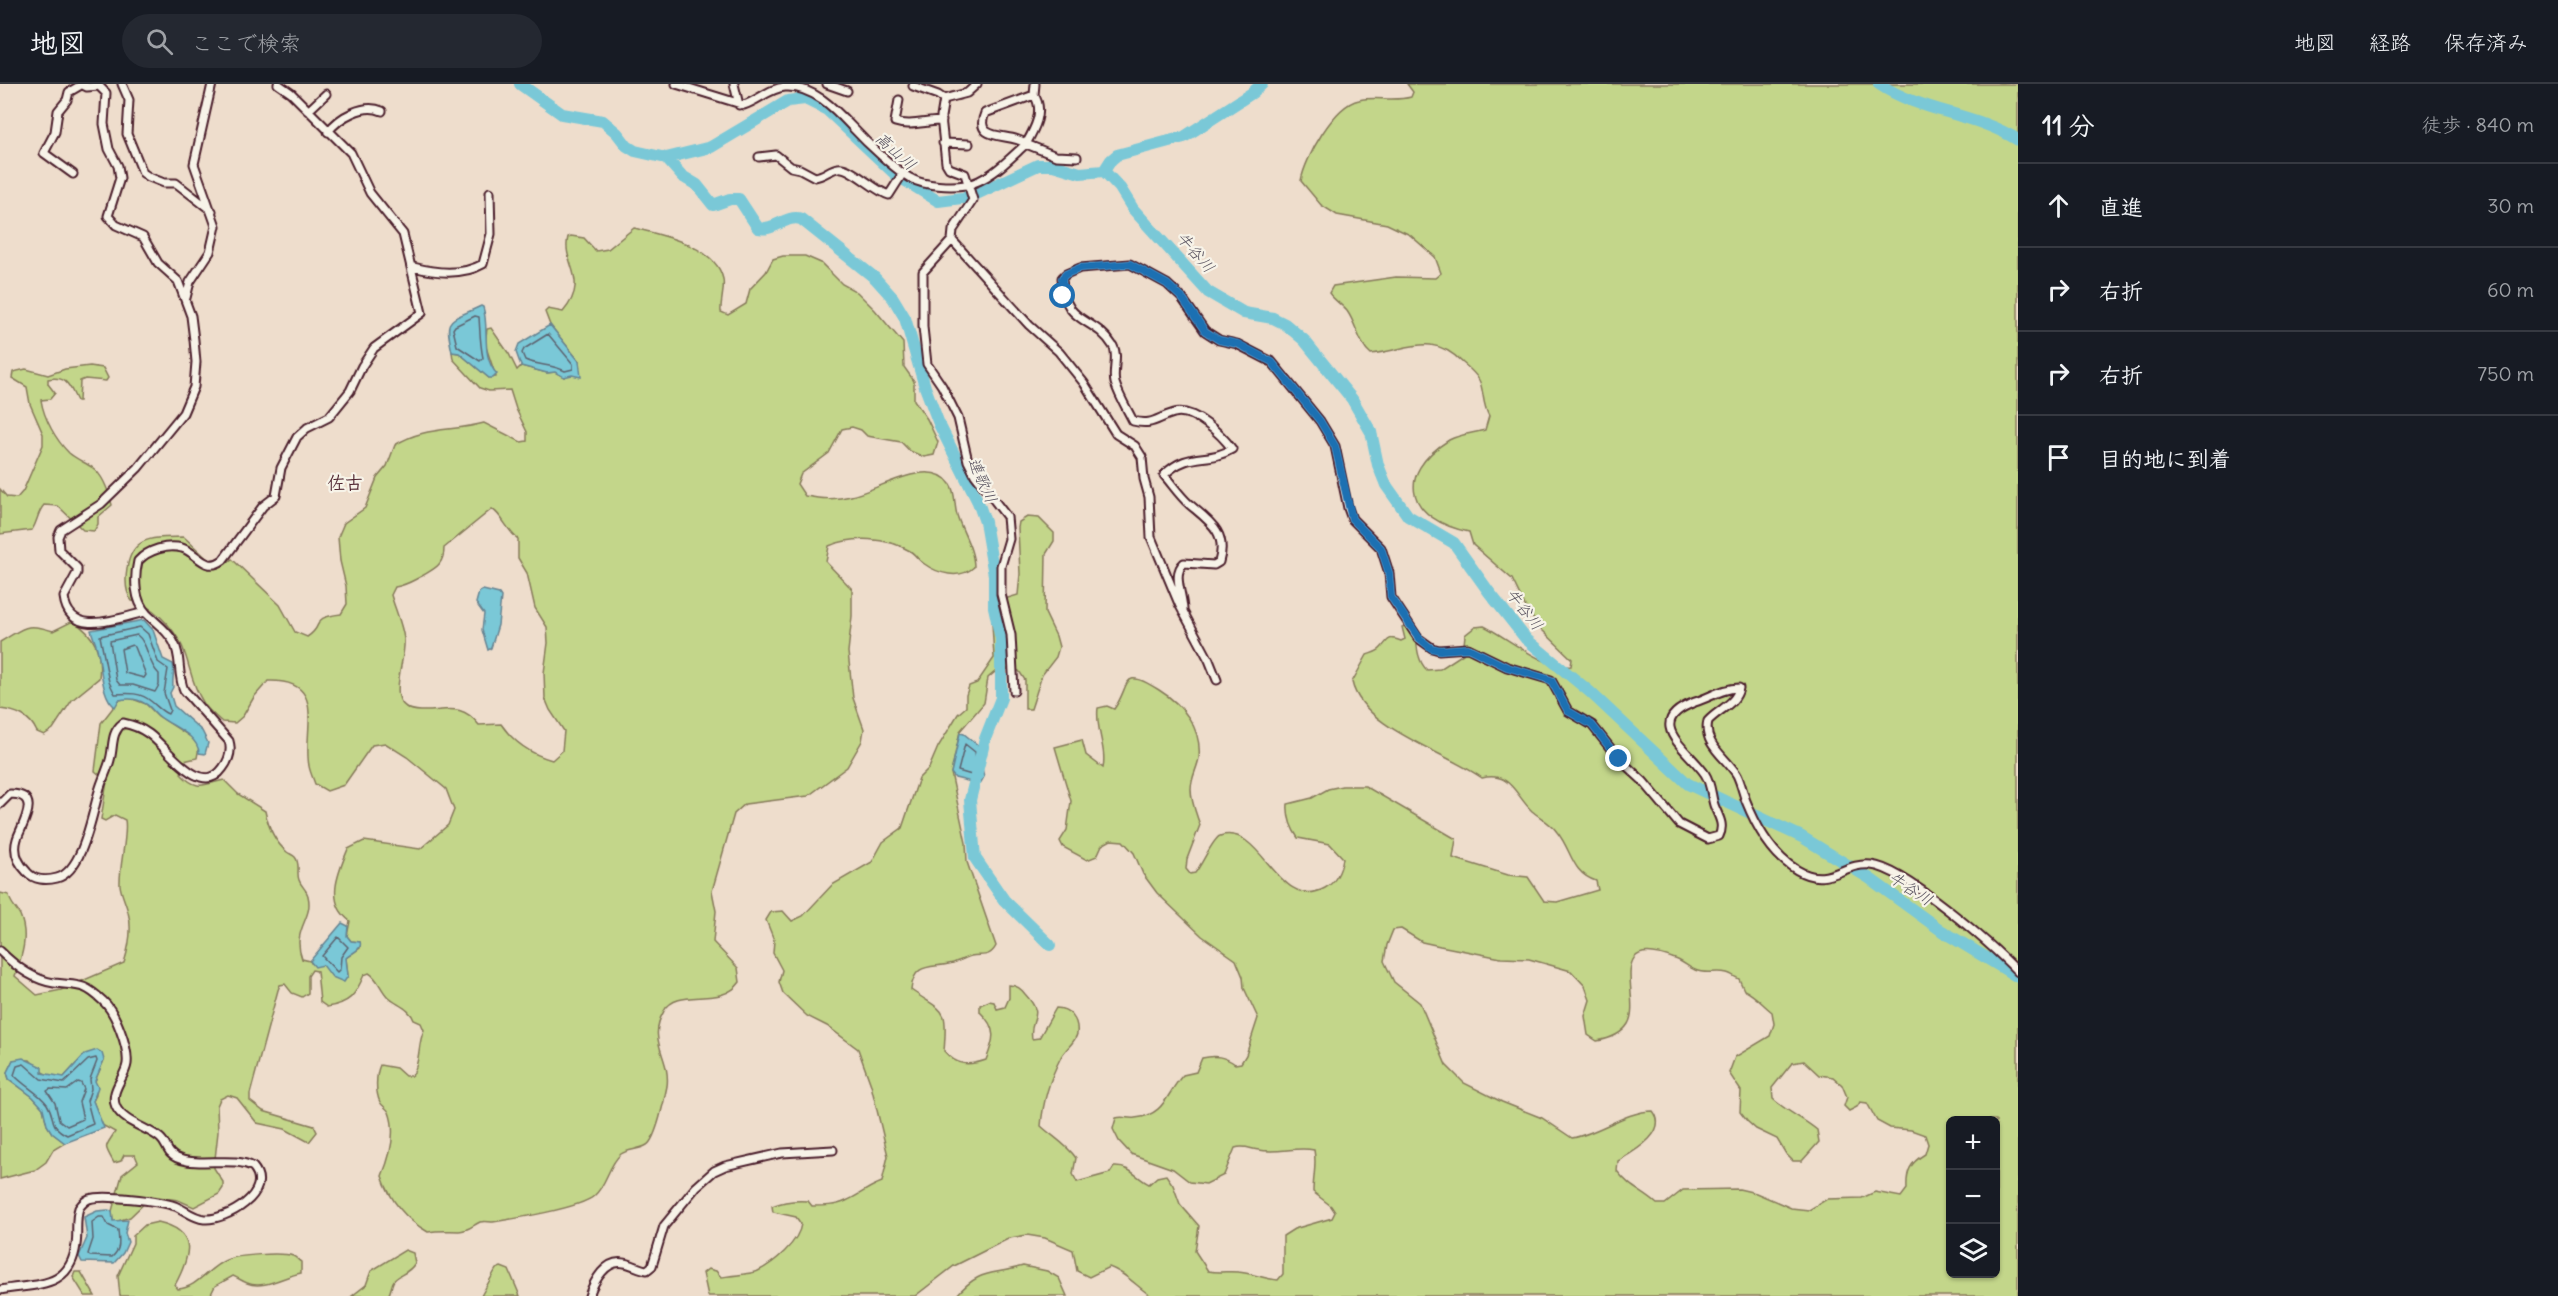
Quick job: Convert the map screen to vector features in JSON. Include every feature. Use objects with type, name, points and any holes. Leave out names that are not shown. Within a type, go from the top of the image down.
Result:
[{"type":"street","points":[[73,174],[44,153],[55,132],[58,111],[67,100],[69,92],[80,84],[87,87],[99,86],[106,93],[104,124],[109,149],[118,166],[120,178],[108,216],[116,225],[143,237],[158,263],[178,281],[190,316],[196,362],[194,387],[183,413],[138,468],[95,508],[61,530],[58,537],[59,550],[77,568],[77,573],[64,597],[67,609],[76,619],[88,624],[146,612]]},
{"type":"street","points":[[122,84],[129,100],[127,134],[143,172],[148,177],[164,183],[176,183],[212,211]]},
{"type":"street","points":[[186,303],[187,288],[210,252],[216,226],[195,169],[194,160],[200,143],[212,84]]},
{"type":"street","points":[[0,804],[10,794],[22,796],[26,800],[27,820],[17,839],[16,855],[19,863],[30,876],[38,879],[58,878],[70,869],[81,850],[110,760],[114,734],[123,723],[150,734],[189,772],[200,778],[216,776],[230,753],[229,741],[184,690],[180,680],[177,649],[173,640],[146,612],[136,590],[138,561],[151,551],[172,548],[182,548],[203,563],[211,565],[223,560],[263,506],[276,496],[281,468],[297,437],[307,428],[336,411],[374,348],[389,335],[421,316],[422,305],[406,239],[400,229],[370,193],[351,153],[278,84]]},
{"type":"street","points":[[676,84],[739,105],[753,102],[776,88],[787,86],[798,88],[813,94],[838,111],[901,177],[922,183],[967,185],[997,170],[1026,144],[1038,118],[1037,100],[1034,95],[1035,84]]},
{"type":"street","points":[[734,84],[739,105]]},
{"type":"street","points":[[827,84],[847,91]]},
{"type":"street","points":[[913,86],[944,99],[967,93],[977,84]]},
{"type":"street","points":[[308,111],[326,94]]},
{"type":"street","points":[[1034,95],[985,113],[982,118],[984,128],[989,134],[999,137],[1017,137],[1026,144],[1056,156],[1077,157]]},
{"type":"street","points":[[944,99],[942,121],[946,163],[949,168],[965,174],[973,200],[953,230],[952,240],[923,272],[923,327],[927,364],[942,386],[958,418],[968,461],[975,475],[1007,517],[1009,539],[1001,566],[1001,594],[1011,635],[1014,691]]},
{"type":"street","points":[[899,100],[895,122],[907,125],[922,121],[942,121]]},
{"type":"street","points":[[328,132],[340,118],[360,110],[373,107],[382,111]]},
{"type":"street","points":[[943,143],[969,144]]},
{"type":"street","points":[[759,157],[776,155],[791,167],[816,177],[836,168],[845,168],[886,195],[891,194],[901,177]]},
{"type":"street","points":[[412,267],[456,273],[483,264],[491,234],[490,192]]},
{"type":"street","points":[[952,240],[1029,325],[1059,352],[1084,383],[1116,434],[1135,446],[1142,457],[1144,479],[1149,497],[1151,537],[1157,557],[1217,680]]},
{"type":"street","points":[[1183,612],[1184,601],[1177,574],[1178,568],[1184,563],[1214,565],[1219,562],[1221,537],[1216,527],[1183,498],[1164,475],[1178,462],[1222,455],[1232,449],[1215,428],[1182,413],[1175,413],[1146,424],[1133,421],[1115,382],[1115,349],[1106,337],[1071,311],[1063,296],[1062,278],[1080,268],[1130,264],[1167,284],[1182,298],[1205,331],[1219,340],[1238,344],[1272,362],[1320,421],[1335,446],[1352,519],[1381,548],[1389,573],[1391,597],[1398,611],[1426,645],[1440,650],[1468,648],[1507,667],[1551,680],[1568,711],[1592,725],[1619,759],[1643,781],[1672,816],[1697,835],[1708,839],[1719,836],[1722,830],[1721,819],[1708,780],[1677,743],[1671,731],[1671,719],[1672,715],[1689,705],[1726,688],[1739,688],[1738,696],[1733,702],[1717,711],[1708,721],[1708,736],[1739,779],[1752,817],[1775,851],[1797,870],[1812,876],[1830,876],[1857,865],[1873,865],[1887,870],[1914,885],[1994,948],[2018,972]]},
{"type":"street","points":[[0,951],[11,962],[33,975],[54,983],[84,986],[105,1002],[116,1019],[127,1056],[124,1071],[115,1091],[115,1102],[120,1112],[150,1133],[157,1135],[170,1153],[176,1156],[209,1163],[242,1162],[253,1167],[258,1178],[255,1194],[249,1201],[209,1219],[195,1217],[165,1204],[108,1197],[89,1198],[79,1208],[76,1246],[68,1270],[55,1281],[0,1290]]},
{"type":"street","points":[[589,1296],[597,1279],[614,1263],[623,1262],[647,1270],[652,1266],[664,1226],[696,1187],[714,1171],[725,1166],[782,1153],[833,1150]]},
{"type":"green space","points":[[1407,84],[2018,84],[2018,1296],[1151,1296],[1126,1276],[1109,1267],[1089,1277],[1077,1271],[1073,1250],[1045,1238],[1027,1235],[1010,1238],[954,1266],[915,1296],[708,1296],[703,1273],[708,1269],[716,1271],[721,1277],[758,1271],[778,1257],[796,1238],[801,1224],[796,1217],[773,1212],[772,1206],[798,1201],[808,1201],[812,1206],[838,1204],[882,1182],[888,1156],[871,1085],[858,1049],[827,1026],[807,1016],[783,993],[779,982],[782,970],[773,953],[774,940],[766,920],[771,912],[783,911],[792,921],[803,916],[832,885],[872,862],[883,842],[902,828],[919,778],[929,768],[938,747],[958,714],[966,707],[969,686],[977,683],[994,658],[991,606],[998,601],[1018,595],[1020,574],[1018,528],[1019,522],[1027,517],[1039,518],[1054,533],[1054,541],[1046,554],[1045,613],[1059,647],[1056,657],[1042,675],[1031,709],[1025,709],[1025,680],[1019,671],[1007,669],[995,672],[988,678],[984,703],[960,731],[951,773],[966,843],[967,862],[996,946],[994,950],[985,955],[971,956],[953,963],[920,970],[916,974],[911,990],[942,1012],[945,1025],[944,1051],[954,1060],[963,1063],[986,1060],[993,1035],[990,1024],[980,1012],[980,1005],[989,1001],[994,1002],[997,1009],[1005,1007],[1009,998],[1009,985],[1020,989],[1035,1008],[1032,1039],[1039,1038],[1056,1008],[1069,1012],[1075,1019],[1077,1034],[1061,1057],[1053,1074],[1045,1099],[1041,1126],[1076,1158],[1073,1174],[1077,1182],[1110,1173],[1114,1167],[1125,1168],[1149,1184],[1157,1177],[1166,1175],[1173,1185],[1180,1204],[1199,1226],[1195,1251],[1208,1271],[1243,1273],[1278,1280],[1283,1274],[1283,1236],[1294,1229],[1332,1218],[1335,1212],[1313,1192],[1314,1150],[1266,1151],[1245,1147],[1235,1148],[1224,1175],[1206,1184],[1190,1182],[1173,1169],[1131,1154],[1119,1141],[1113,1129],[1116,1118],[1135,1118],[1153,1113],[1164,1102],[1183,1075],[1196,1072],[1202,1058],[1219,1057],[1235,1064],[1241,1063],[1246,1055],[1258,1018],[1244,988],[1243,977],[1236,960],[1202,936],[1157,893],[1143,874],[1134,853],[1123,841],[1111,840],[1102,845],[1097,856],[1087,860],[1063,847],[1060,841],[1067,830],[1071,801],[1055,747],[1082,740],[1086,755],[1103,768],[1098,708],[1107,706],[1114,709],[1125,686],[1132,679],[1147,683],[1176,703],[1194,727],[1199,747],[1199,758],[1191,789],[1200,825],[1187,859],[1186,869],[1190,874],[1195,873],[1217,838],[1235,835],[1248,842],[1282,879],[1295,889],[1309,893],[1325,888],[1337,876],[1343,858],[1330,844],[1298,838],[1290,822],[1288,804],[1312,798],[1328,789],[1342,786],[1365,786],[1456,839],[1453,858],[1508,875],[1528,877],[1544,901],[1557,902],[1598,890],[1596,881],[1577,867],[1555,829],[1526,805],[1512,786],[1500,778],[1482,778],[1388,726],[1371,713],[1359,698],[1352,682],[1367,655],[1378,650],[1389,639],[1401,641],[1405,639],[1402,627],[1408,625],[1415,628],[1419,656],[1427,670],[1440,669],[1463,654],[1465,635],[1475,627],[1484,626],[1526,652],[1550,663],[1571,666],[1572,659],[1541,629],[1528,612],[1512,579],[1473,545],[1469,532],[1448,526],[1432,517],[1421,507],[1415,495],[1415,481],[1420,467],[1431,454],[1453,438],[1485,430],[1489,416],[1478,378],[1452,353],[1430,345],[1371,354],[1363,345],[1347,311],[1329,293],[1333,286],[1396,277],[1435,278],[1441,273],[1435,257],[1410,235],[1387,224],[1337,215],[1321,205],[1301,181],[1308,159],[1322,134],[1349,104],[1359,100],[1411,97],[1413,92]],"holes":[[[1401,929],[1422,942],[1501,958],[1529,959],[1571,971],[1585,986],[1590,1000],[1585,1016],[1588,1035],[1597,1041],[1614,1036],[1628,1024],[1632,1000],[1630,972],[1632,961],[1639,954],[1653,953],[1675,959],[1699,971],[1730,974],[1739,979],[1744,990],[1772,1012],[1774,1024],[1770,1036],[1735,1057],[1729,1073],[1741,1091],[1740,1112],[1747,1121],[1756,1129],[1777,1139],[1793,1161],[1802,1161],[1819,1142],[1817,1130],[1773,1099],[1772,1088],[1792,1063],[1804,1061],[1819,1075],[1833,1077],[1842,1085],[1847,1097],[1844,1106],[1849,1111],[1857,1107],[1860,1102],[1867,1103],[1877,1121],[1890,1128],[1911,1130],[1925,1135],[1928,1144],[1925,1154],[1910,1168],[1907,1189],[1901,1197],[1875,1192],[1862,1198],[1827,1199],[1809,1210],[1791,1208],[1756,1193],[1739,1189],[1683,1190],[1665,1204],[1657,1204],[1632,1186],[1617,1171],[1618,1161],[1640,1147],[1653,1134],[1657,1126],[1657,1119],[1653,1111],[1623,1118],[1593,1132],[1572,1138],[1542,1118],[1464,1083],[1446,1065],[1420,1003],[1394,982],[1384,961],[1393,930]]]},
{"type":"green space","points":[[634,228],[673,239],[699,250],[710,258],[723,279],[721,312],[728,315],[746,304],[750,289],[766,272],[773,259],[783,256],[805,256],[821,263],[842,284],[857,292],[903,343],[904,367],[914,381],[914,400],[927,419],[938,442],[934,455],[924,457],[910,451],[901,442],[867,436],[861,430],[852,427],[842,429],[829,453],[801,474],[797,484],[805,496],[834,499],[862,493],[903,477],[930,473],[941,476],[952,488],[957,515],[970,547],[974,567],[962,573],[942,573],[923,563],[901,546],[870,539],[859,539],[829,546],[826,562],[852,589],[848,652],[853,698],[864,729],[862,741],[847,767],[808,796],[745,804],[734,814],[712,891],[716,911],[713,942],[738,968],[740,982],[732,990],[722,994],[679,1000],[664,1011],[657,1031],[666,1066],[667,1086],[654,1135],[644,1147],[621,1154],[594,1196],[576,1205],[530,1216],[480,1222],[462,1231],[428,1232],[399,1208],[382,1176],[390,1153],[392,1128],[389,1112],[378,1098],[377,1088],[380,1065],[396,1068],[405,1076],[412,1076],[417,1065],[424,1030],[421,1023],[414,1020],[406,1010],[388,997],[369,973],[364,975],[351,997],[327,1007],[320,1002],[317,971],[312,970],[308,976],[308,993],[302,997],[292,993],[285,984],[280,985],[250,1094],[250,1101],[263,1111],[314,1126],[317,1132],[309,1142],[285,1129],[257,1123],[237,1098],[228,1095],[220,1099],[217,1106],[218,1132],[214,1168],[223,1182],[223,1188],[219,1194],[194,1207],[178,1200],[152,1196],[130,1217],[115,1222],[112,1211],[122,1175],[138,1162],[135,1155],[124,1155],[121,1161],[114,1163],[107,1149],[107,1144],[115,1132],[102,1125],[93,1101],[96,1095],[95,1081],[104,1060],[76,1064],[64,1077],[58,1077],[45,1073],[30,1060],[13,1060],[7,1072],[9,1079],[33,1097],[43,1108],[47,1125],[52,1133],[65,1143],[53,1150],[46,1162],[35,1170],[0,1179],[0,893],[9,895],[23,923],[24,946],[15,976],[37,995],[61,990],[124,963],[130,931],[120,885],[125,820],[115,815],[105,821],[101,819],[107,781],[95,771],[101,723],[119,700],[130,698],[146,704],[158,716],[191,737],[199,747],[197,758],[184,761],[181,774],[187,780],[201,785],[224,780],[238,794],[265,811],[276,839],[297,860],[299,880],[308,896],[308,911],[299,940],[302,959],[311,963],[323,964],[348,976],[346,958],[360,948],[360,942],[351,941],[347,936],[350,921],[338,905],[336,887],[348,849],[364,841],[420,849],[448,825],[454,810],[446,789],[407,757],[385,743],[372,745],[344,785],[327,791],[315,784],[309,766],[309,709],[306,698],[299,688],[287,683],[268,681],[254,697],[243,716],[235,723],[222,722],[199,695],[182,646],[173,631],[154,612],[130,598],[126,578],[134,549],[146,540],[184,537],[215,566],[223,566],[232,559],[280,605],[295,632],[307,637],[313,633],[321,620],[341,614],[347,604],[338,537],[344,523],[365,508],[377,478],[387,466],[395,445],[428,432],[484,423],[521,442],[527,441],[527,432],[510,390],[489,391],[480,388],[453,359],[452,352],[459,353],[489,378],[496,377],[485,344],[487,329],[491,328],[517,370],[521,366],[547,373],[555,372],[564,377],[579,361],[550,325],[545,312],[548,309],[563,312],[575,290],[568,255],[568,237],[584,238],[596,251],[608,249]],"holes":[[[492,509],[518,539],[518,558],[527,573],[535,608],[547,627],[545,698],[564,731],[562,751],[552,760],[523,747],[501,724],[479,725],[459,710],[409,709],[401,703],[398,694],[404,639],[391,595],[395,587],[409,583],[435,568],[444,554],[444,548]]]},
{"type":"green space","points":[[90,366],[103,368],[108,378],[106,381],[85,379],[80,381],[79,401],[64,381],[55,378],[48,379],[48,384],[55,393],[50,399],[41,400],[55,436],[69,453],[100,475],[108,490],[112,505],[98,517],[98,524],[94,531],[83,530],[58,506],[44,505],[32,530],[0,534],[0,489],[7,497],[17,498],[23,491],[43,445],[43,434],[30,404],[27,387],[12,378],[13,372],[26,369],[48,375],[65,369]]},
{"type":"green space","points":[[73,621],[92,638],[98,652],[99,678],[72,700],[53,729],[44,735],[37,732],[31,722],[22,715],[0,709],[0,642],[25,628],[36,627],[53,631]]},
{"type":"green space","points":[[158,1222],[180,1231],[185,1238],[187,1254],[175,1285],[178,1289],[191,1285],[220,1263],[240,1257],[270,1254],[293,1256],[301,1262],[301,1273],[260,1285],[247,1283],[233,1276],[215,1286],[210,1296],[120,1296],[118,1276],[133,1243],[133,1236],[145,1225]]},
{"type":"green space","points":[[405,1250],[413,1253],[415,1263],[395,1279],[388,1296],[352,1296],[366,1285],[371,1271]]},
{"type":"green space","points":[[1023,1266],[1047,1271],[1059,1278],[1067,1296],[956,1296],[964,1287],[979,1277]]},
{"type":"green space","points":[[501,1267],[509,1270],[520,1296],[481,1296],[496,1269]]},
{"type":"green space","points":[[75,1272],[81,1272],[95,1296],[85,1296],[73,1277]]},
{"type":"water","points":[[481,306],[485,315],[487,351],[497,374],[493,378],[489,378],[459,353],[452,352],[450,340],[451,321]]},
{"type":"water","points":[[550,325],[579,361],[581,377],[572,375],[564,377],[555,372],[547,373],[521,366],[516,352],[519,344]]},
{"type":"water","points":[[483,590],[499,594],[501,597],[498,625],[491,648],[488,650],[482,630],[484,614],[476,603],[479,592]]},
{"type":"water","points":[[144,620],[153,630],[163,659],[173,664],[173,687],[170,693],[174,706],[202,731],[208,743],[205,754],[199,753],[198,747],[190,736],[160,717],[143,702],[119,700],[115,707],[107,696],[91,630]]},
{"type":"water","points":[[960,733],[979,746],[982,752],[980,759],[984,777],[980,784],[955,778],[951,773]]},
{"type":"water","points":[[342,923],[348,926],[347,936],[351,941],[360,942],[358,949],[346,958],[348,976],[344,982],[332,977],[323,965],[315,967],[310,961]]},
{"type":"water","points":[[97,1050],[102,1053],[104,1060],[95,1081],[98,1087],[93,1101],[104,1128],[65,1143],[52,1133],[47,1125],[43,1108],[33,1097],[9,1079],[7,1072],[13,1060],[23,1058],[42,1067],[42,1073],[64,1077],[85,1054]]},
{"type":"water","points":[[97,1211],[112,1211],[113,1221],[128,1220],[125,1233],[128,1242],[123,1253],[114,1263],[82,1262],[79,1256],[87,1238],[84,1217]]},
{"type":"waterway","name":"高山川","points":[[520,84],[562,114],[603,121],[627,146],[635,151],[666,158],[711,147],[788,101],[805,99],[827,110],[896,175],[938,201],[970,197],[1038,165],[1053,165],[1080,173],[1104,171],[1117,155],[1184,137],[1252,93],[1262,84]]},
{"type":"waterway","name":"高山川","points":[[1879,84],[1912,101],[1984,124],[2018,140]]},
{"type":"waterway","name":"連歌川","points":[[666,158],[682,176],[697,185],[713,205],[730,199],[739,199],[758,228],[769,228],[790,219],[801,219],[875,278],[893,298],[905,318],[925,387],[939,424],[978,502],[985,522],[994,575],[994,607],[1001,639],[1001,698],[985,739],[970,800],[975,858],[1004,900],[1050,945]]},
{"type":"waterway","name":"牛谷川","points":[[1104,171],[1120,188],[1133,209],[1208,292],[1244,313],[1273,318],[1285,324],[1304,340],[1352,399],[1371,432],[1378,465],[1386,485],[1408,516],[1454,543],[1526,639],[1590,692],[1688,784],[1802,837],[1869,878],[1942,931],[2018,977]]},
{"type":"district","name":"佐古","points":[[345,483]]},
{"type":"route","points":[[1063,296],[1062,278],[1072,270],[1130,264],[1167,284],[1182,298],[1205,331],[1219,340],[1238,344],[1272,362],[1320,421],[1335,446],[1352,519],[1381,548],[1389,573],[1391,597],[1398,611],[1412,626],[1419,638],[1431,648],[1440,650],[1468,648],[1507,667],[1551,680],[1568,711],[1592,725],[1619,759]]}]
